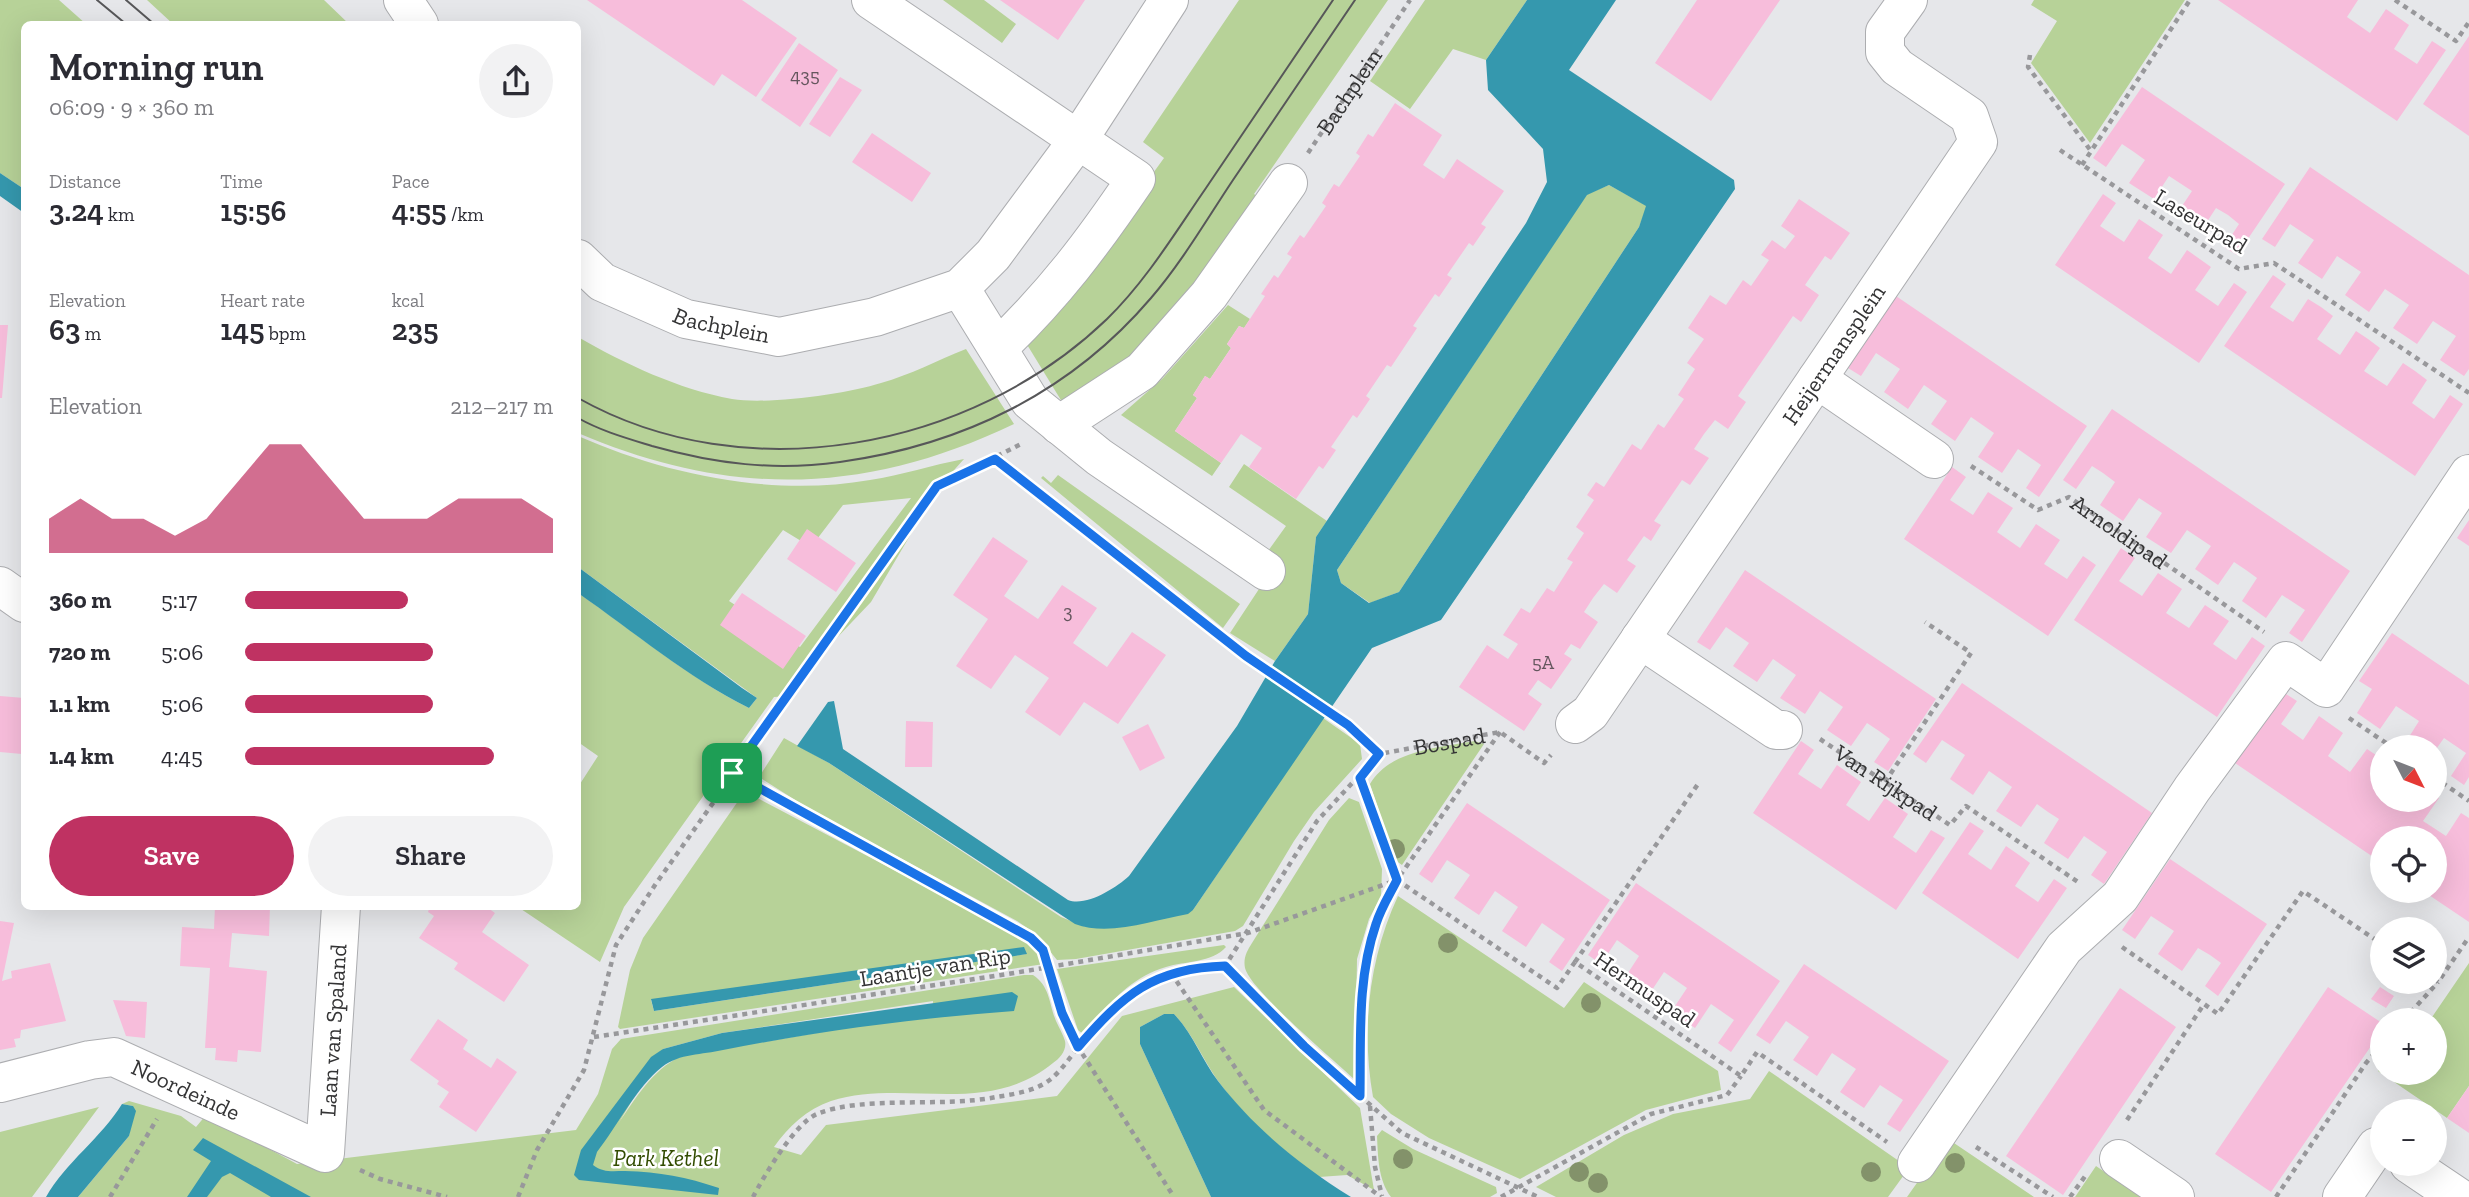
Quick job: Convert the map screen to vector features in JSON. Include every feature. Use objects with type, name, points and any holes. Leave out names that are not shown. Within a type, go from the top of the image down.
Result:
[{"type":"street","points":[[403,0],[417,21]]},
{"type":"street","points":[[871,0],[1136,178],[1094,242],[1048,299],[998,348]]},
{"type":"street","name":"Bachplein","points":[[581,263],[602,282],[686,319],[779,337],[875,317],[960,288],[993,255],[1078,140],[1169,0]]},
{"type":"street","name":"Heijermansplein","points":[[1575,724],[1590,713],[1978,142],[1969,116],[1897,66],[1885,52],[1885,32],[1908,0]]},
{"type":"street","points":[[1059,425],[1142,371],[1209,295],[1288,183]]},
{"type":"street","points":[[960,288],[1030,401],[1099,457],[1266,571]]},
{"type":"street","points":[[1817,379],[1934,459]]},
{"type":"street","points":[[1917,1163],[2064,948],[2120,897],[2192,789],[2286,661],[2326,688],[2469,474]]},
{"type":"street","points":[[0,586],[21,601]]},
{"type":"street","points":[[1640,639],[1776,730],[1783,730]]},
{"type":"street","name":"Laan van Spaland","points":[[325,1153],[341,910]]},
{"type":"street","name":"Noordeinde","points":[[0,1083],[90,1060],[114,1057],[325,1153]]},
{"type":"street","points":[[2342,1197],[2370,1156]]},
{"type":"street","points":[[2119,1159],[2175,1197]]},
{"type":"street","points":[[2427,1176],[2458,1197]]},
{"type":"path","name":"Bachplein","points":[[1288,183],[1410,0]]},
{"type":"path","points":[[2082,166],[2190,0]]},
{"type":"path","points":[[2395,0],[2456,41],[2469,22]]},
{"type":"path","points":[[2030,55],[2028,67],[2091,151]]},
{"type":"path","name":"Laseurpad","points":[[2060,150],[2238,269],[2274,263],[2469,394]]},
{"type":"path","points":[[518,1197],[537,1150],[583,1070],[594,1037],[616,945],[732,773],[937,486],[995,459],[1246,656],[1348,725],[1379,754],[1360,778],[1317,821],[1225,966],[1171,973],[1133,990],[1112,1008],[1051,1079],[1019,1093],[974,1102],[851,1106],[815,1115],[786,1144],[753,1197]]},
{"type":"path","name":"Arnoldipad","points":[[1934,459],[1963,461],[2038,510],[2068,497],[2293,652],[2286,661]]},
{"type":"path","points":[[1885,782],[1971,653],[1925,622]]},
{"type":"path","name":"Van Rijkpad","points":[[1783,730],[1806,730],[1950,825],[1966,806],[2075,878],[2115,942],[2204,1004]]},
{"type":"path","name":"Bospad","points":[[1379,754],[1500,732],[1397,880]]},
{"type":"path","points":[[732,773],[1013,926],[1043,950],[1062,1013],[1078,1047],[1174,1197]]},
{"type":"path","points":[[1360,778],[1397,880],[1377,922],[1365,962],[1361,1001],[1360,1096]]},
{"type":"path","points":[[1574,962],[1698,784]]},
{"type":"path","points":[[2447,786],[2469,801]]},
{"type":"path","name":"Laantje van Rip","points":[[594,1037],[1248,933],[1397,880]]},
{"type":"path","name":"Hermuspad","points":[[1397,880],[1557,988],[1574,962],[1741,1076]]},
{"type":"path","points":[[2119,1159],[2106,1151],[2204,1004],[2218,1014],[2303,891],[2370,936]]},
{"type":"path","points":[[2447,966],[2469,937]]},
{"type":"path","points":[[1225,966],[1304,1046],[1402,1133],[1538,1197]]},
{"type":"path","points":[[1171,973],[1264,1110],[1382,1197]]},
{"type":"path","points":[[2414,1008],[2425,994]]},
{"type":"path","points":[[1501,1197],[1651,1114],[1727,1095],[1757,1052],[1917,1163]]},
{"type":"path","points":[[2276,1197],[2370,1058]]},
{"type":"path","points":[[110,1197],[178,1086]]},
{"type":"path","points":[[1370,1106],[1375,1167],[1382,1197]]},
{"type":"path","points":[[1943,1125],[2053,1197]]},
{"type":"path","points":[[325,1153],[380,1179],[447,1197]]},
{"type":"green space","points":[[0,0],[59,0],[83,21],[21,21],[21,187],[0,173]]},
{"type":"green space","points":[[147,0],[324,0],[346,21],[170,21]]},
{"type":"green space","points":[[943,0],[984,0],[1016,24],[1002,43]]},
{"type":"green space","points":[[1239,0],[1388,0],[1254,194],[1261,199],[1213,263],[1133,354],[1067,410],[1023,338],[1067,292],[1164,158],[1143,142]]},
{"type":"green space","points":[[1425,0],[1527,0],[1486,60],[1453,49],[1410,109],[1370,81]]},
{"type":"green space","points":[[2034,0],[2185,0],[2090,143],[2031,63],[2057,21],[2031,5]]},
{"type":"green space","points":[[1609,185],[1647,206],[1639,227],[1399,592],[1370,603],[1341,583],[1337,570],[1587,194]]},
{"type":"green space","points":[[1228,305],[1250,319],[1244,328],[1239,326],[1227,344],[1231,348],[1210,379],[1205,376],[1193,395],[1197,398],[1175,431],[1221,463],[1212,476],[1121,415],[1163,378]]},
{"type":"green space","points":[[581,339],[633,366],[692,389],[732,399],[766,401],[866,387],[903,376],[966,349],[1014,424],[959,447],[904,464],[851,475],[797,480],[743,477],[689,469],[634,454],[581,434]]},
{"type":"green space","points":[[581,437],[612,450],[684,472],[758,484],[833,485],[882,478],[964,459],[938,488],[871,602],[832,643],[789,696],[774,697],[624,907],[600,962],[522,910],[581,910],[581,782],[598,756],[581,744],[581,595],[682,668],[726,696],[749,708],[757,698],[581,569]],"holes":[[[911,498],[800,647],[729,601],[783,530],[811,547],[843,505]]]},
{"type":"green space","points":[[1244,464],[1327,521],[1316,537],[1308,614],[1275,661],[1230,633],[1278,560],[1268,551],[1286,526],[1229,487]]},
{"type":"green space","points":[[1058,475],[1240,604],[1223,628],[1041,478],[1043,476],[1051,483]]},
{"type":"green space","points":[[1323,718],[1360,744],[1362,759],[1314,812],[1243,926],[1235,931],[1076,959],[1057,960],[1036,934],[1017,921],[811,810],[759,777],[784,738],[829,763],[1061,917],[1086,927],[1193,910]]},
{"type":"green space","points":[[1474,741],[1484,744],[1402,865],[1395,860],[1370,784],[1379,773],[1402,757]]},
{"type":"green space","points":[[748,793],[1023,938],[1036,949],[1044,964],[620,1029],[618,1027],[630,970],[643,938],[743,794]],"holes":[[[1024,948],[1026,954],[654,1011],[651,1000]]]},
{"type":"green space","points":[[1349,798],[1359,802],[1382,869],[1381,897],[1369,919],[1357,959],[1355,1080],[1261,992],[1245,968],[1250,946],[1329,820]]},
{"type":"green space","points":[[1398,896],[1564,1008],[1584,982],[1718,1071],[1721,1090],[1646,1110],[1520,1179],[1429,1138],[1391,1114],[1373,1097],[1369,1071],[1368,1020],[1374,969],[1380,944]]},
{"type":"green space","points":[[1224,945],[1226,947],[1213,956],[1166,967],[1141,978],[1120,994],[1083,1034],[1078,1030],[1057,969]]},
{"type":"green space","points":[[2469,963],[2469,1086],[2447,1118],[2447,1099],[2419,1099],[2399,1085],[2447,1085],[2447,1008],[2438,1008]]},
{"type":"green space","name":"Park Kethel","points":[[1024,975],[1033,975],[1043,984],[1065,1041],[1062,1054],[1053,1063],[1027,1079],[1000,1089],[973,1093],[887,1093],[831,1101],[799,1120],[785,1132],[774,1147],[801,1155],[826,1125],[1057,1096],[1122,1016],[1234,987],[1360,1108],[1374,1190],[1347,1175],[1319,1177],[1277,1144],[1227,1093],[1192,1037],[1174,1014],[1164,1014],[1140,1027],[1140,1044],[1211,1197],[78,1197],[129,1136],[133,1106],[122,1104],[129,1101],[181,1116],[196,1127],[206,1115],[297,1164],[576,1130],[598,1094],[612,1049],[621,1039]],"holes":[[[933,1001],[932,1017],[874,1023],[681,1056],[653,1077],[618,1124],[663,1049],[722,1033]]]},
{"type":"green space","points":[[1769,1071],[1909,1168],[1888,1197],[1556,1197],[1536,1187],[1624,1135],[1673,1114],[1750,1099]]},
{"type":"green space","points":[[99,1107],[32,1197],[0,1197],[0,1132]]},
{"type":"green space","points":[[1382,1130],[1413,1149],[1496,1187],[1497,1193],[1490,1197],[1391,1197],[1383,1183],[1380,1168],[1377,1136]]},
{"type":"green space","points":[[1948,1139],[2034,1197],[1907,1197]]},
{"type":"green space","points":[[2096,1166],[2141,1197],[2075,1197]]},
{"type":"water","points":[[1527,0],[1616,0],[1569,70],[1734,180],[1735,189],[1441,620],[1372,648],[1193,910],[1188,914],[1117,928],[1088,928],[1075,924],[829,763],[797,746],[828,702],[834,701],[843,749],[1068,900],[1092,899],[1109,891],[1129,876],[1237,726],[1275,661],[1308,614],[1316,537],[1526,223],[1547,182],[1543,149],[1488,90],[1486,60]],"holes":[[[1609,185],[1646,206],[1639,227],[1399,592],[1369,603],[1341,583],[1337,570],[1587,195]]]},
{"type":"water","points":[[0,173],[21,187],[21,211],[0,196]]},
{"type":"water","points":[[581,569],[757,698],[749,708],[682,668],[581,595]]},
{"type":"water","points":[[1024,947],[1027,954],[654,1011],[651,999]]},
{"type":"water","points":[[1012,992],[1018,996],[1014,1011],[868,1026],[684,1057],[669,1062],[644,1085],[597,1152],[593,1165],[608,1171],[684,1178],[719,1188],[718,1195],[579,1180],[574,1175],[581,1150],[651,1057],[663,1049],[722,1033]]},
{"type":"water","points":[[1164,1014],[1174,1014],[1181,1022],[1218,1081],[1247,1115],[1296,1159],[1351,1197],[1211,1197],[1140,1044],[1140,1027]]},
{"type":"water","points":[[122,1104],[133,1106],[136,1111],[129,1136],[78,1197],[46,1197],[63,1172],[104,1128]]},
{"type":"water","points":[[203,1138],[311,1197],[271,1197],[230,1173],[222,1177],[207,1197],[187,1197],[211,1161],[193,1150]]},
{"type":"building","points":[[587,0],[742,0],[797,38],[756,97],[722,74],[714,86]]},
{"type":"building","points":[[1000,0],[1085,0],[1058,40]]},
{"type":"building","points":[[1697,0],[1780,0],[1711,101],[1655,63]]},
{"type":"building","points":[[2218,0],[2358,0],[2347,17],[2370,33],[2386,9],[2409,25],[2394,49],[2417,64],[2432,41],[2446,50],[2397,121]]},
{"type":"building","points":[[2469,36],[2469,136],[2423,104]]},
{"type":"building","points":[[799,43],[838,70],[800,127],[761,100]]},
{"type":"building","points":[[840,77],[862,90],[830,137],[809,124]]},
{"type":"building","points":[[2142,87],[2285,184],[2237,255],[2224,247],[2239,224],[2228,215],[2216,208],[2201,231],[2176,215],[2192,191],[2169,176],[2154,199],[2129,183],[2145,160],[2122,144],[2106,167],[2093,158]]},
{"type":"building","points":[[1395,103],[1442,135],[1423,165],[1444,179],[1457,159],[1504,191],[1481,224],[1486,227],[1473,246],[1469,243],[1447,275],[1452,278],[1439,297],[1435,294],[1413,326],[1417,328],[1391,367],[1387,365],[1366,396],[1370,399],[1357,418],[1353,415],[1331,447],[1336,450],[1323,469],[1319,466],[1296,499],[1249,467],[1262,448],[1241,434],[1221,463],[1175,431],[1197,398],[1193,395],[1205,376],[1210,379],[1231,348],[1227,344],[1239,326],[1244,328],[1265,296],[1261,294],[1274,275],[1278,278],[1292,257],[1287,254],[1300,235],[1304,238],[1326,206],[1322,203],[1334,184],[1339,187],[1360,156],[1356,153],[1368,134],[1373,137]]},
{"type":"building","points":[[872,133],[931,173],[912,202],[852,162]]},
{"type":"building","points":[[2310,167],[2469,275],[2469,369],[2464,376],[2440,360],[2456,336],[2433,321],[2417,344],[2393,328],[2409,305],[2385,289],[2369,312],[2345,295],[2361,272],[2337,256],[2322,279],[2298,263],[2314,240],[2290,224],[2275,247],[2262,239]]},
{"type":"building","points":[[2103,194],[2116,203],[2100,226],[2124,242],[2139,219],[2163,235],[2148,258],[2171,274],[2187,250],[2211,267],[2195,290],[2218,306],[2234,283],[2247,292],[2199,363],[2055,265]]},
{"type":"building","points":[[1799,199],[1850,233],[1831,260],[1825,256],[1805,285],[1819,295],[1801,322],[1793,316],[1738,396],[1746,402],[1728,429],[1715,420],[1704,434],[1694,449],[1709,458],[1690,485],[1682,480],[1654,521],[1661,525],[1651,541],[1644,536],[1627,560],[1636,566],[1617,593],[1604,584],[1593,598],[1584,612],[1598,622],[1580,649],[1571,644],[1564,654],[1572,659],[1551,689],[1538,680],[1528,694],[1542,704],[1524,731],[1459,687],[1487,645],[1508,659],[1518,644],[1503,635],[1521,608],[1530,613],[1547,588],[1554,592],[1573,562],[1567,559],[1584,533],[1576,527],[1594,500],[1587,495],[1596,482],[1604,487],[1632,444],[1641,450],[1658,424],[1664,428],[1684,399],[1678,395],[1695,369],[1687,363],[1704,339],[1688,328],[1710,295],[1726,305],[1743,280],[1751,286],[1769,260],[1761,255],[1772,240],[1785,249],[1795,236],[1781,226]]},
{"type":"building","points":[[2273,275],[2286,284],[2270,307],[2293,322],[2308,299],[2321,307],[2333,316],[2317,339],[2340,355],[2356,331],[2368,339],[2380,348],[2364,371],[2387,386],[2403,363],[2415,371],[2427,380],[2412,403],[2434,419],[2450,395],[2463,404],[2415,476],[2224,346]]},
{"type":"building","points":[[1896,296],[2087,426],[2039,497],[2026,488],[2041,465],[2018,449],[2002,473],[1978,457],[1994,433],[1971,417],[1955,441],[1931,424],[1947,401],[1924,385],[1908,409],[1884,392],[1900,369],[1876,353],[1861,376],[1848,368]]},
{"type":"building","points":[[0,325],[8,325],[2,398],[0,398]]},
{"type":"building","points":[[2112,409],[2350,571],[2302,642],[2289,633],[2305,610],[2282,595],[2266,618],[2242,601],[2257,578],[2246,570],[2234,562],[2218,585],[2195,569],[2211,546],[2187,530],[2171,553],[2146,537],[2162,513],[2139,498],[2123,521],[2100,505],[2115,482],[2092,466],[2076,489],[2063,480]]},
{"type":"building","points":[[1952,467],[1966,477],[1950,500],[1973,515],[1988,492],[2013,508],[1997,532],[2020,548],[2036,524],[2060,540],[2044,564],[2067,579],[2083,556],[2096,565],[2048,636],[1904,539]]},
{"type":"building","points":[[2469,520],[2469,546],[2457,538]]},
{"type":"building","points":[[807,529],[856,563],[836,592],[787,559]]},
{"type":"building","points":[[993,537],[1028,561],[1004,596],[1038,619],[1062,585],[1097,608],[1073,643],[1107,667],[1132,632],[1166,655],[1118,724],[1084,702],[1060,736],[1025,712],[1049,678],[1015,655],[991,689],[956,666],[988,619],[953,595]]},
{"type":"building","points":[[2121,548],[2135,558],[2119,581],[2142,596],[2158,573],[2182,589],[2166,613],[2189,628],[2205,605],[2229,621],[2213,644],[2236,660],[2252,637],[2265,646],[2217,717],[2074,620]]},
{"type":"building","points":[[1745,570],[1936,699],[1888,771],[1874,762],[1890,739],[1867,723],[1851,746],[1827,730],[1843,707],[1820,691],[1805,714],[1780,698],[1796,675],[1773,659],[1757,682],[1733,666],[1749,643],[1726,627],[1710,650],[1697,642]]},
{"type":"building","points":[[742,593],[806,636],[783,669],[720,625]]},
{"type":"building","points":[[2392,633],[2469,685],[2469,777],[2464,785],[2451,776],[2466,753],[2447,740],[2447,735],[2410,735],[2419,721],[2396,706],[2380,729],[2357,713],[2372,689],[2359,681]]},
{"type":"building","points":[[1962,683],[2152,813],[2104,884],[2091,875],[2107,852],[2084,836],[2068,859],[2044,843],[2059,819],[2037,804],[2021,827],[1996,811],[2012,787],[1989,771],[1973,795],[1950,779],[1965,755],[1942,740],[1926,763],[1913,754]]},
{"type":"building","points":[[2283,692],[2297,701],[2281,724],[2303,740],[2319,716],[2343,733],[2328,756],[2350,772],[2367,749],[2370,751],[2370,812],[2429,812],[2423,821],[2431,826],[2370,826],[2370,855],[2235,763]]},
{"type":"building","points":[[0,696],[21,698],[21,754],[0,752]]},
{"type":"building","points":[[906,721],[933,722],[932,767],[905,767]]},
{"type":"building","points":[[1148,724],[1165,758],[1140,771],[1122,737]]},
{"type":"building","points":[[1801,741],[1814,750],[1798,774],[1821,789],[1837,765],[1861,782],[1846,805],[1869,821],[1885,798],[1908,814],[1893,837],[1916,853],[1931,830],[1945,838],[1896,910],[1753,813]]},
{"type":"building","points":[[1467,803],[1610,900],[1562,971],[1549,962],[1565,939],[1542,923],[1526,947],[1502,931],[1518,907],[1495,891],[1479,915],[1454,898],[1470,875],[1447,860],[1432,883],[1419,874]]},
{"type":"building","points":[[2461,813],[2469,818],[2469,922],[2441,903],[2447,903],[2447,834]]},
{"type":"building","points":[[1970,822],[1984,831],[1968,854],[1991,870],[2006,846],[2030,863],[2015,886],[2038,902],[2054,879],[2067,888],[2018,959],[1922,893]]},
{"type":"building","points":[[2170,859],[2267,924],[2218,996],[2205,986],[2221,963],[2210,955],[2198,948],[2182,971],[2158,954],[2174,931],[2151,916],[2135,939],[2122,930]]},
{"type":"building","points":[[1636,883],[1780,981],[1731,1052],[1718,1043],[1734,1020],[1711,1004],[1695,1028],[1671,1012],[1687,988],[1664,972],[1648,996],[1636,988],[1624,979],[1639,956],[1617,940],[1601,964],[1588,955]]},
{"type":"building","points":[[215,910],[270,910],[269,936],[232,933],[229,967],[267,971],[261,1052],[238,1050],[237,1062],[215,1060],[216,1048],[205,1048],[210,968],[180,966],[182,927],[214,929]]},
{"type":"building","points":[[491,910],[495,913],[482,932],[529,965],[504,1002],[454,969],[458,963],[419,938],[434,916],[428,912]]},
{"type":"building","points":[[0,921],[14,923],[2,981],[12,978],[11,971],[50,963],[66,1021],[21,1030],[20,1038],[14,1039],[16,1047],[0,1050]]},
{"type":"building","points":[[1804,964],[1949,1061],[1900,1132],[1887,1124],[1903,1100],[1880,1085],[1864,1108],[1840,1092],[1856,1069],[1832,1053],[1817,1076],[1793,1060],[1809,1037],[1786,1021],[1770,1044],[1756,1035]]},
{"type":"building","points":[[2328,987],[2370,1015],[2370,1048],[2271,1192],[2215,1154]]},
{"type":"building","points":[[2120,988],[2176,1027],[2063,1195],[2006,1156]]},
{"type":"building","points":[[2375,994],[2394,996],[2386,1008],[2371,999]]},
{"type":"building","points":[[113,1000],[147,1002],[145,1038],[126,1036]]},
{"type":"building","points":[[438,1019],[468,1040],[463,1049],[491,1068],[497,1058],[517,1072],[476,1132],[439,1107],[449,1092],[437,1084],[439,1081],[410,1060]]},
{"type":"building","points":[[2469,1086],[2469,1133],[2447,1118]]},
{"type":"tram line","points":[[97,0],[122,21]]},
{"type":"tram line","points":[[126,0],[150,21]]},
{"type":"tram line","points":[[581,399],[643,427],[712,444],[783,449],[854,443],[924,426],[990,400],[1052,364],[1107,319],[1135,289],[1333,0]]},
{"type":"tram line","points":[[581,420],[614,434],[676,452],[745,464],[792,466],[840,462],[929,443],[971,428],[1011,409],[1049,387],[1085,361],[1119,332],[1151,298],[1184,255],[1355,0]]},
{"type":"route","points":[[995,459],[1246,656],[1348,725],[1379,754],[1360,778],[1397,880],[1377,922],[1365,962],[1361,1001],[1360,1096],[1304,1046],[1225,966],[1171,973],[1133,990],[1112,1008],[1078,1047],[1062,1013],[1050,966],[1043,950],[1031,938],[732,773],[937,486],[995,459]]}]
